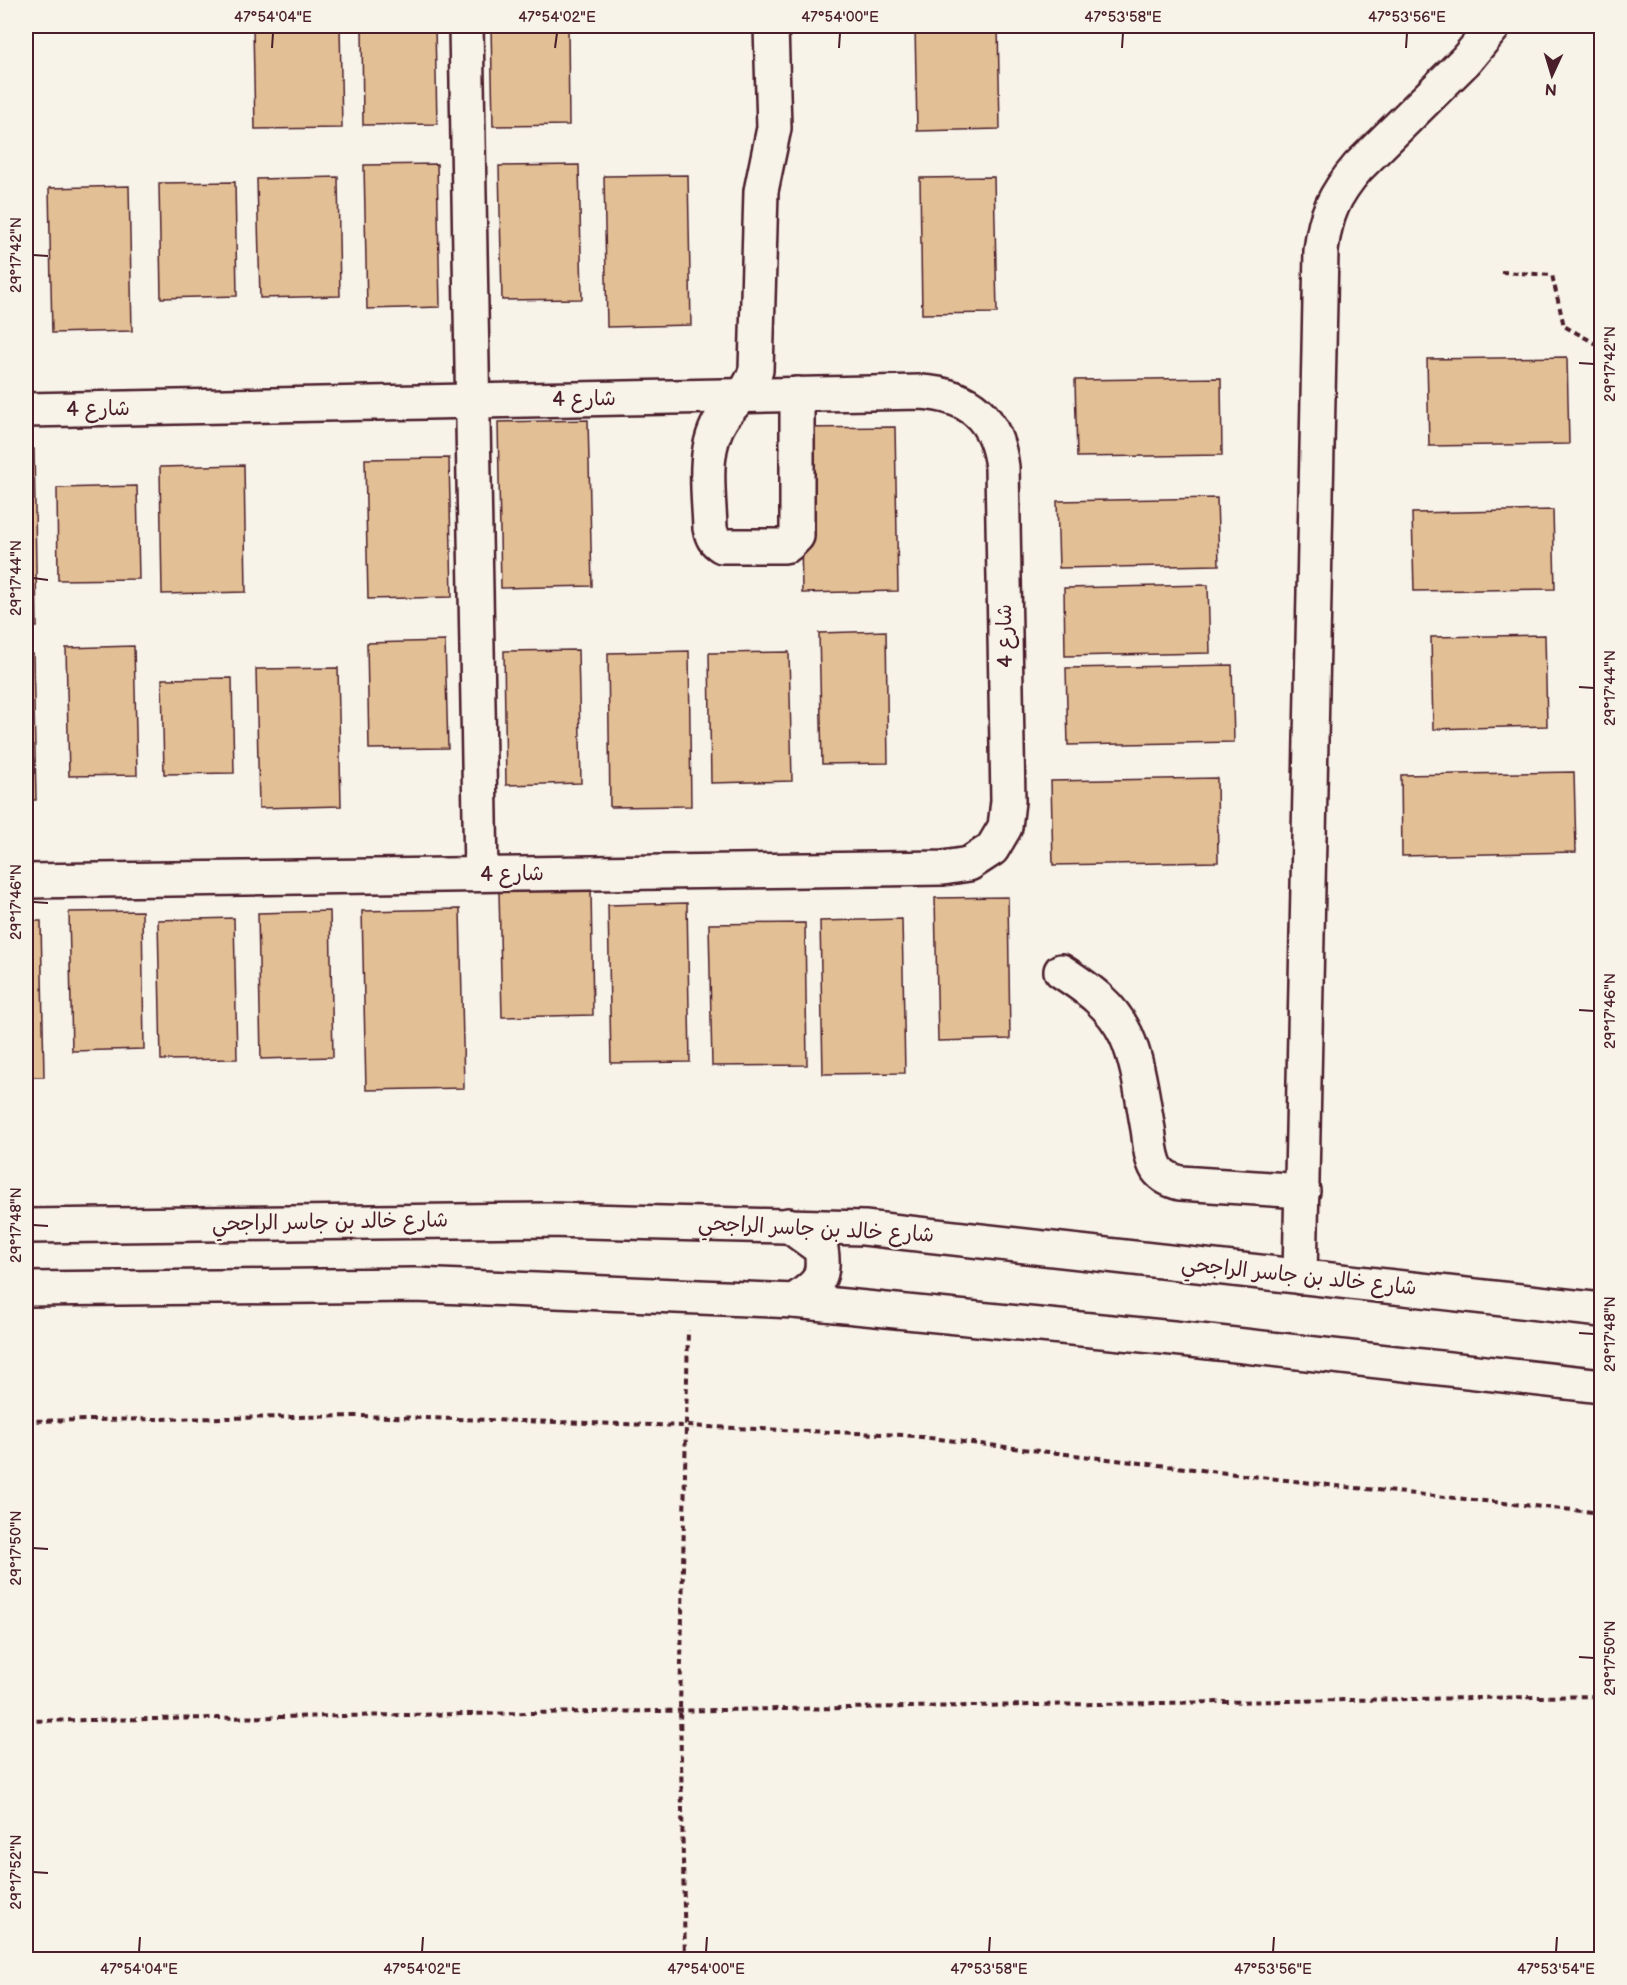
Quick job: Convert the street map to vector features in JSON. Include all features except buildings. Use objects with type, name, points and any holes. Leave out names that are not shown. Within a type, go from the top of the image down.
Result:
[{"type":"street","points":[[466,26],[481,874]]},
{"type":"street","points":[[771,26],[774,128],[761,191],[757,360],[753,380],[743,396],[731,406],[721,420],[713,435],[709,451],[711,536],[722,546],[783,546],[788,545],[797,536],[797,394]]},
{"type":"street","points":[[1300,1277],[1320,263],[1324,228],[1331,206],[1342,185],[1466,60],[1494,26]]},
{"type":"street","name":"شارع 4","points":[[26,410],[921,392],[942,393],[961,400],[978,412],[991,428],[999,447],[1002,467],[1008,801],[1005,827],[992,849],[969,864],[943,868],[26,881]]},
{"type":"street","points":[[1061,971],[1103,1002],[1116,1017],[1125,1033],[1138,1070],[1153,1158],[1162,1175],[1180,1183],[1303,1191]]},
{"type":"street","name":"شارع خالد بن جاسر الراجحي","points":[[26,1226],[549,1220],[864,1228],[1602,1310]]},
{"type":"street","points":[[788,1225],[821,1249],[824,1267],[817,1285],[794,1301]]},
{"type":"street","points":[[26,1289],[415,1285],[794,1301],[1185,1339],[1602,1386]]},
{"type":"path","points":[[1501,272],[1552,275],[1564,326],[1602,347]]},
{"type":"path","points":[[685,1959],[680,1709],[689,1297]]},
{"type":"path","points":[[26,1421],[359,1416],[904,1435],[1337,1486],[1602,1513]]},
{"type":"path","points":[[26,1721],[1602,1696]]}]
